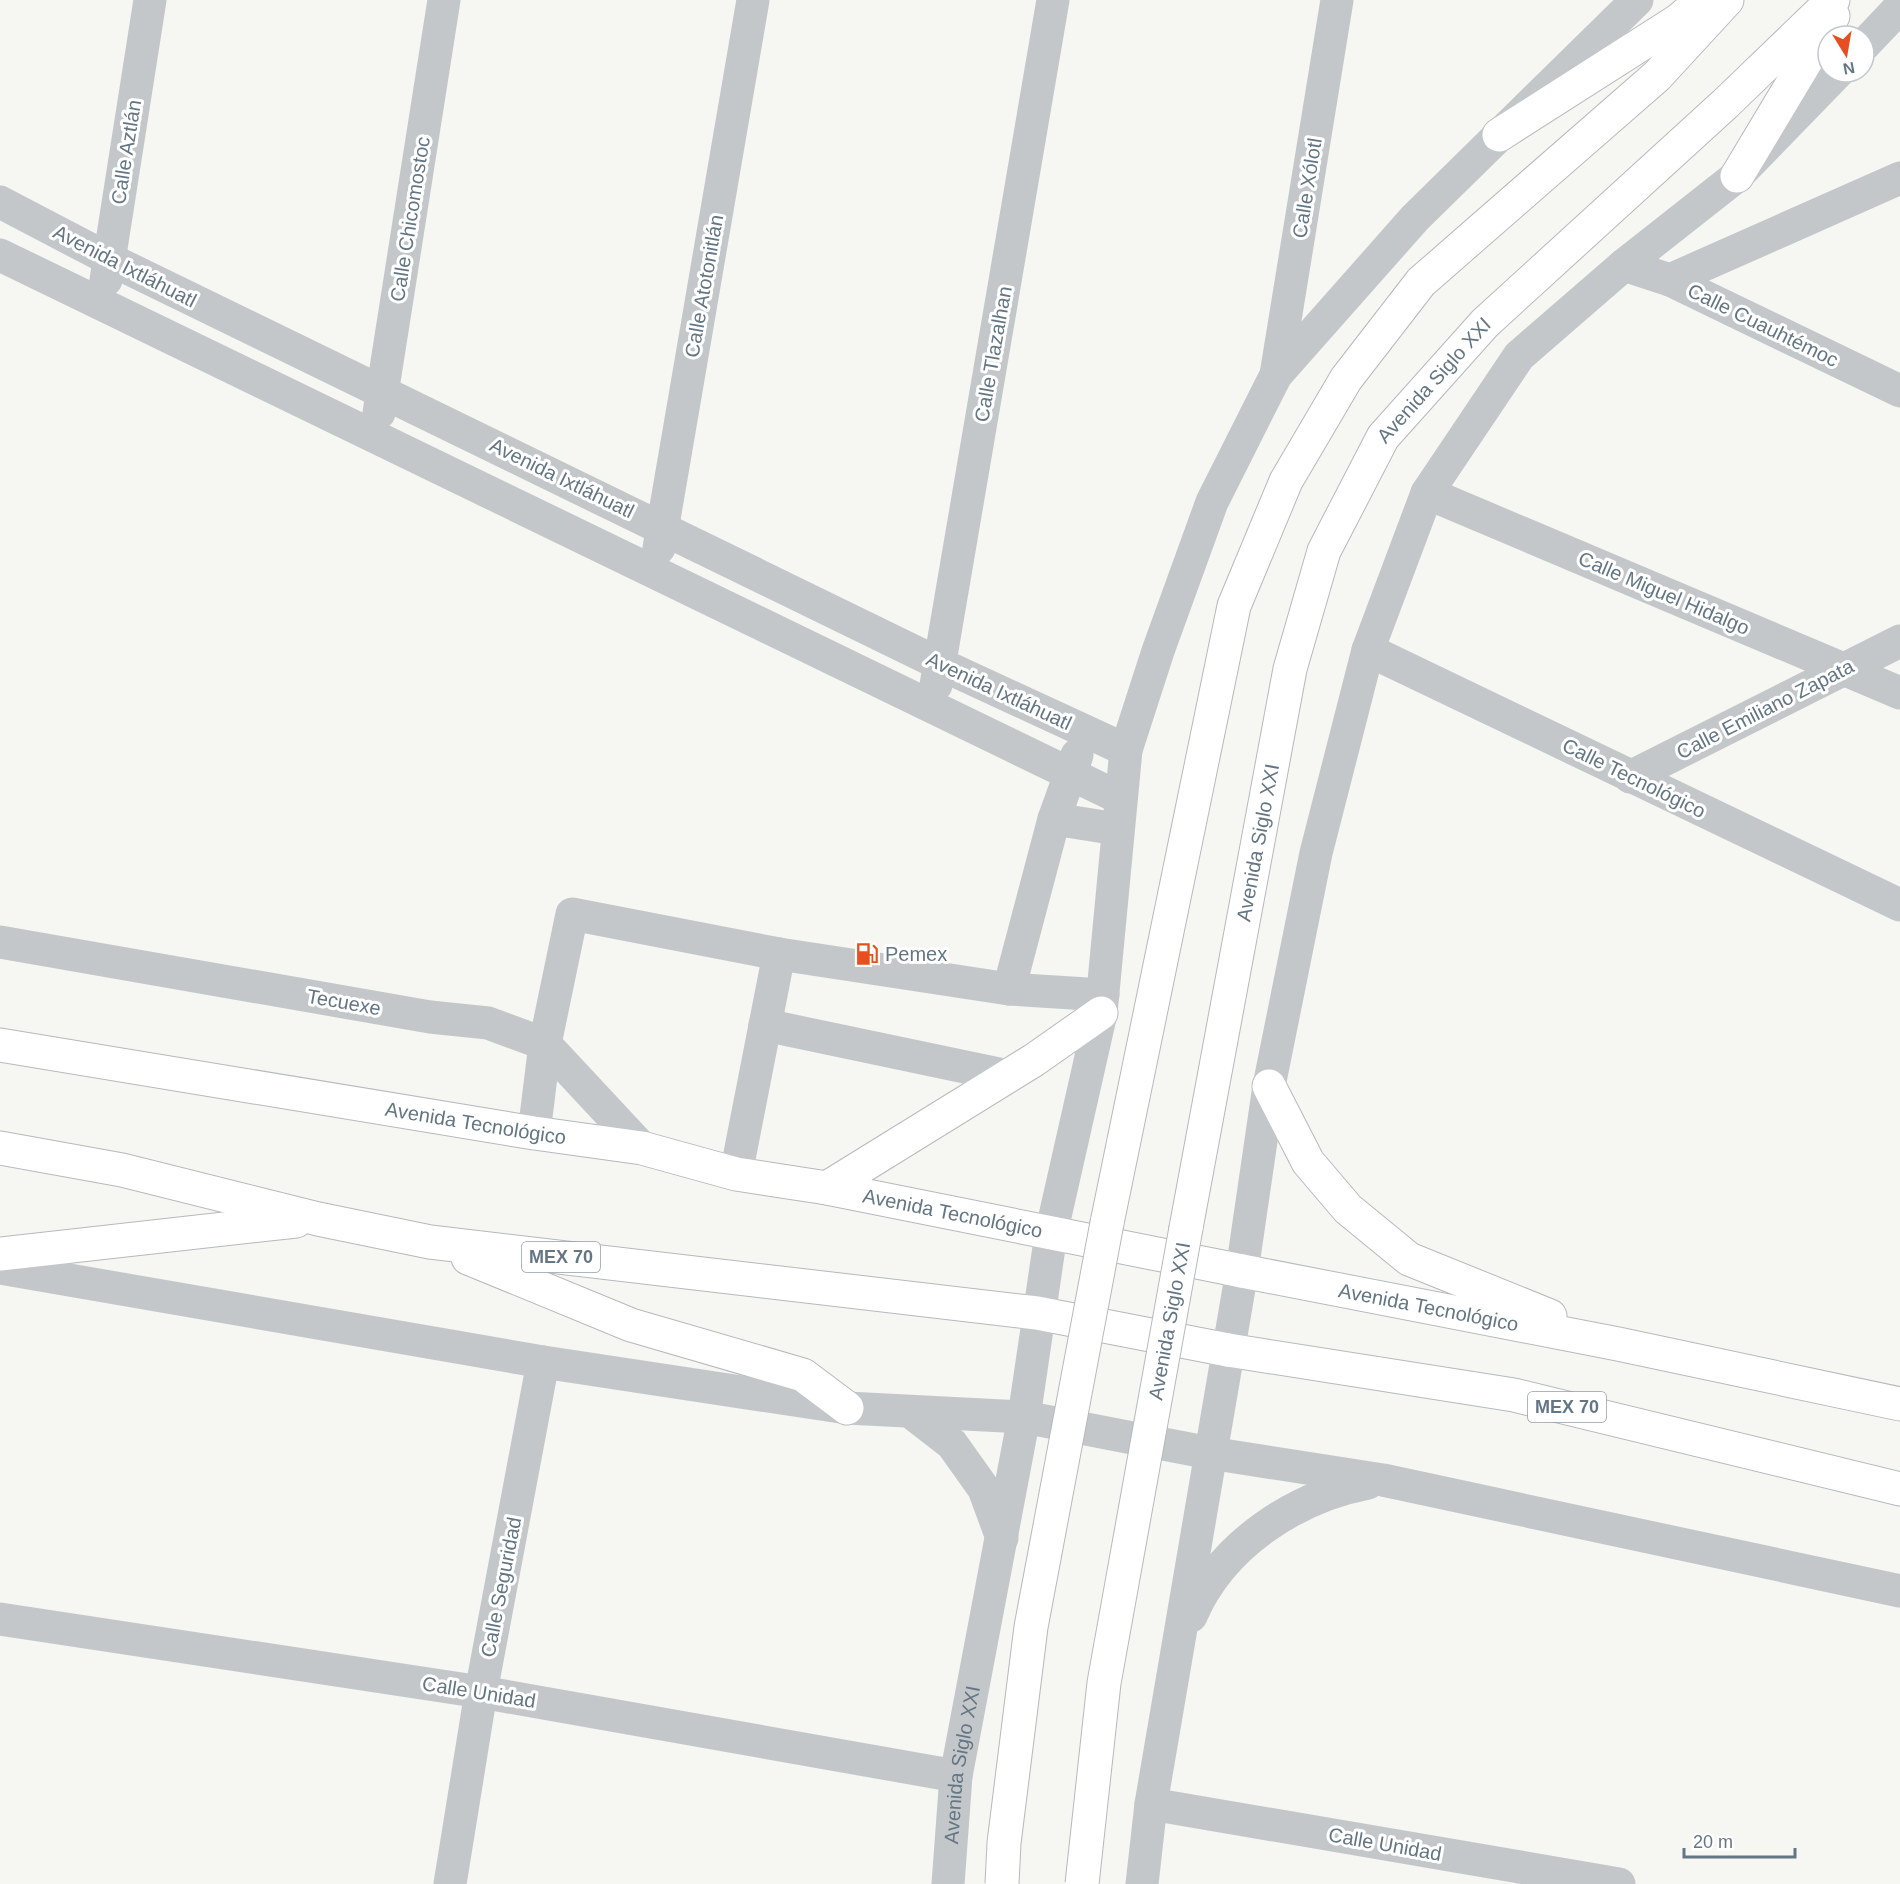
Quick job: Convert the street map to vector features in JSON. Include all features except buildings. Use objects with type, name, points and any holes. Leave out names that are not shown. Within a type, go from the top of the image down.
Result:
[{"type":"main road","points":[[1499,135],[1679,20],[1702,0]]},
{"type":"main road","points":[[1002,1884],[1004,1844],[1031,1627],[1107,1223],[1234,606],[1286,481],[1346,379],[1421,282],[1657,76],[1726,0]]},
{"type":"main road","name":"Avenida Siglo XXI","points":[[1082,1884],[1104,1683],[1188,1216],[1290,669],[1324,551],[1383,437],[1485,324],[1725,104],[1833,0]]},
{"type":"main road","points":[[1737,176],[1843,0]]},
{"type":"main road","points":[[827,1188],[1008,1076],[1102,1004]]},
{"type":"main road","name":"Avenida Tecnológico","points":[[0,1045],[534,1133],[642,1148],[736,1174],[827,1188],[1618,1344],[1900,1404]]},
{"type":"main road","points":[[1269,1086],[1308,1162],[1348,1209],[1409,1259],[1618,1344]]},
{"type":"main road","name":"MEX 70","points":[[0,1148],[122,1170],[318,1219],[430,1242],[1037,1314],[1228,1350],[1514,1395],[1900,1489]]},
{"type":"main road","points":[[0,1254],[318,1219]]},
{"type":"main road","points":[[430,1242],[631,1324],[803,1375],[847,1408]]},
{"type":"street","name":"Calle Aztlán","points":[[102,304],[150,0]]},
{"type":"street","name":"Calle Chicomostoc","points":[[376,437],[444,0]]},
{"type":"street","name":"Calle Atotonitlán","points":[[655,573],[753,0]]},
{"type":"street","name":"Calle Tlazalhan","points":[[933,708],[1053,0]]},
{"type":"street","name":"Calle Xólotl","points":[[1276,375],[1337,0]]},
{"type":"street","name":"Avenida Siglo XXI","points":[[948,1884],[956,1776],[1024,1417],[1037,1314],[1051,1234],[1102,1004],[1126,750],[1158,651],[1212,502],[1276,375],[1415,218],[1637,0]]},
{"type":"street","points":[[1876,32],[1900,7]]},
{"type":"street","points":[[1142,1884],[1151,1804],[1181,1640],[1210,1453],[1242,1271],[1269,1086],[1316,853],[1368,650],[1427,493],[1519,356],[1624,265],[1737,176],[1826,84]]},
{"type":"street","points":[[1670,280],[1900,178]]},
{"type":"street","name":"Avenida Ixtláhuatl","points":[[0,202],[109,259],[940,664],[1126,750]]},
{"type":"street","points":[[0,255],[1070,775],[1119,814]]},
{"type":"street","name":"Calle Cuauhtémoc","points":[[1624,265],[1670,280],[1900,391]]},
{"type":"street","name":"Calle Miguel Hidalgo","points":[[1427,493],[1900,693]]},
{"type":"street","name":"Calle Emiliano Zapata","points":[[1630,777],[1900,641]]},
{"type":"street","name":"Calle Tecnológico","points":[[1368,650],[1900,904]]},
{"type":"street","points":[[1009,989],[1054,819],[1086,731]]},
{"type":"street","points":[[1054,819],[1119,814]]},
{"type":"street","points":[[534,1133],[544,1044],[572,914],[779,954],[1102,1004]]},
{"type":"street","name":"Tecuexe","points":[[0,942],[430,1017],[488,1023],[544,1044],[642,1148]]},
{"type":"street","points":[[736,1174],[779,954]]},
{"type":"street","points":[[765,1025],[1008,1076]]},
{"type":"street","points":[[0,1268],[543,1362],[847,1408],[1024,1417],[1210,1453],[1383,1480],[1900,1591]]},
{"type":"street","name":"Calle Seguridad","points":[[450,1884],[481,1692],[543,1362]]},
{"type":"street","points":[[912,1413],[952,1444],[984,1489],[1002,1539]]},
{"type":"street","points":[[1181,1640],[1193,1610],[1210,1583],[1254,1536],[1283,1515],[1315,1499],[1348,1487],[1383,1480]]},
{"type":"street","name":"Calle Unidad","points":[[0,1619],[481,1692],[956,1776]]},
{"type":"street","name":"Calle Unidad","points":[[1151,1804],[1619,1884]]},
{"type":"place","name":"Pemex","points":[[867,954]]}]
